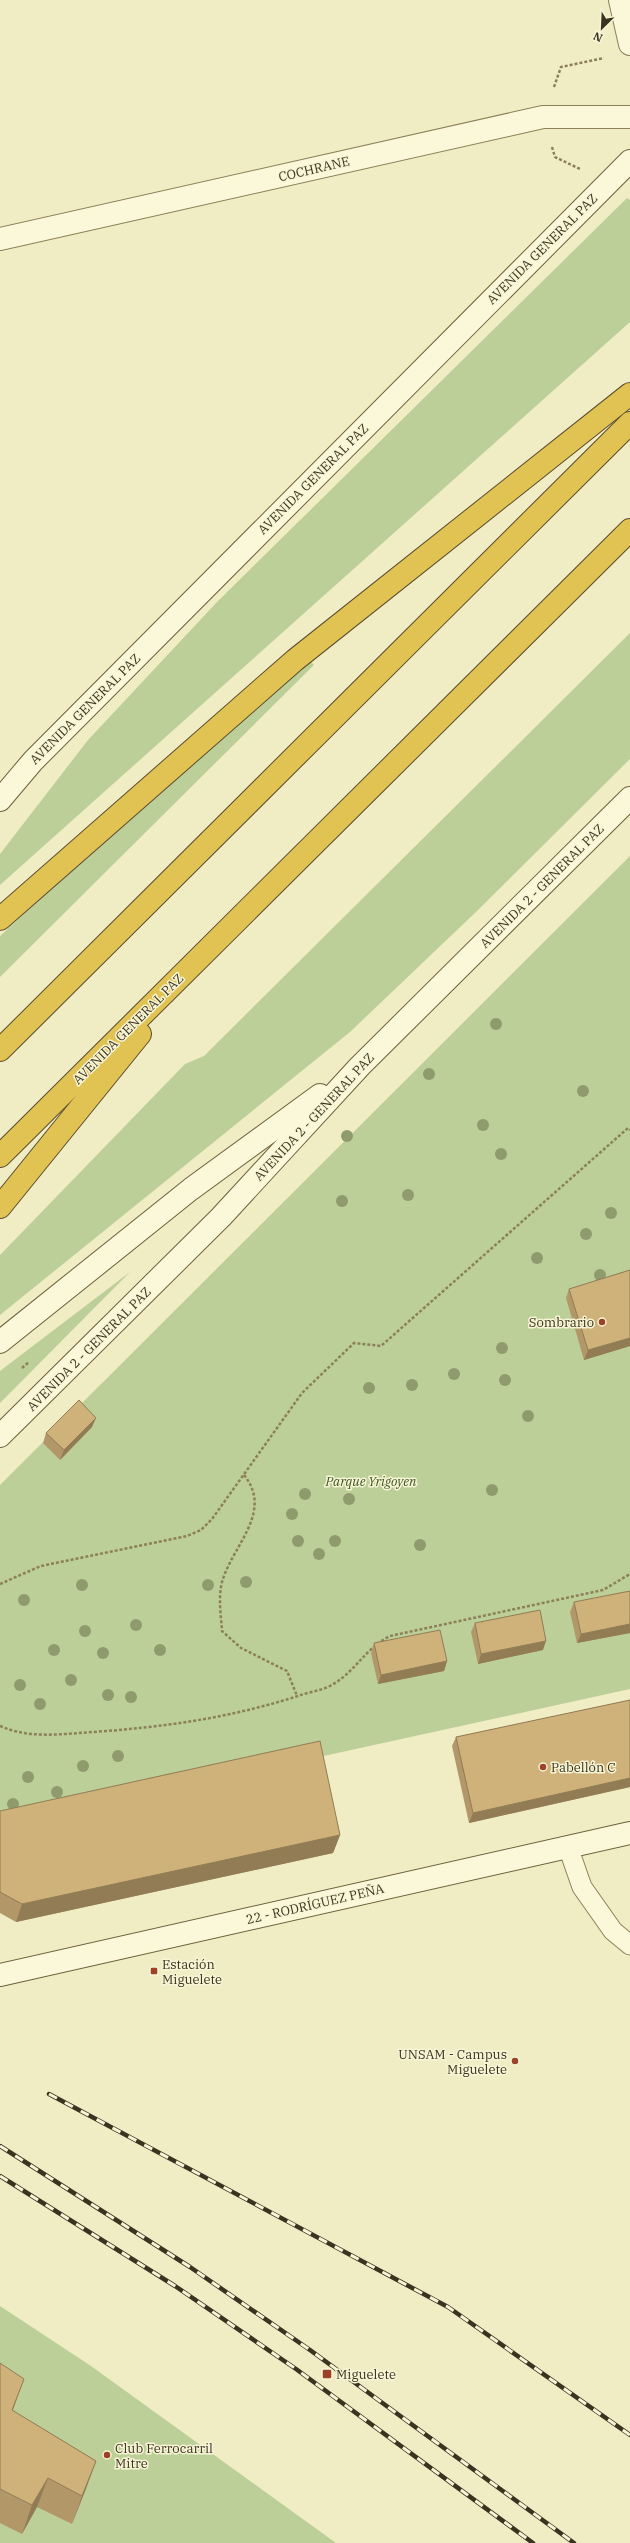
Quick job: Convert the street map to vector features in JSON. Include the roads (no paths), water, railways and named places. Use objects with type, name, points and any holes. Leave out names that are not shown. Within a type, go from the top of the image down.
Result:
[{"type":"highway","points":[[0,919],[295,660],[630,394]]},
{"type":"highway","points":[[0,1050],[630,423]]},
{"type":"highway","name":"AVENIDA GENERAL PAZ","points":[[0,1156],[630,530]]},
{"type":"highway","points":[[0,1207],[211,946]]},
{"type":"street","points":[[620,0],[630,44]]},
{"type":"street","name":"COCHRANE","points":[[0,239],[543,117],[630,117]]},
{"type":"street","name":"AVENIDA GENERAL PAZ","points":[[0,800],[39,755],[630,161]]},
{"type":"street","name":"AVENIDA 2 - GENERAL PAZ","points":[[0,1436],[221,1218],[360,1066],[630,798]]},
{"type":"street","points":[[0,1342],[191,1189],[360,1066]]},
{"type":"street","name":"22 - RODRÍGUEZ PEÑA","points":[[0,1975],[630,1833]]},
{"type":"street","points":[[0,1957],[22,1970]]},
{"type":"lane","points":[[568,1847],[582,1887],[613,1931],[630,1945]]},
{"type":"railway","points":[[49,2094],[448,2307],[630,2435]]},
{"type":"railway","points":[[0,2146],[190,2267],[310,2350],[574,2543]]},
{"type":"railway","points":[[0,2176],[175,2286],[296,2369],[533,2543]]},
{"type":"place","name":"Sombrario","points":[[602,1322]]},
{"type":"place","name":"Pabellón C","points":[[543,1767]]},
{"type":"place","name":"Estación Miguelete","points":[[154,1971]]},
{"type":"place","name":"UNSAM - Campus Miguelete","points":[[515,2061]]},
{"type":"place","name":"Miguelete","points":[[327,2374]]},
{"type":"place","name":"Club Ferrocarril Mitre","points":[[107,2455]]},
{"type":"park label","name":"Parque Yrigoyen","points":[[371,1481]]}]
